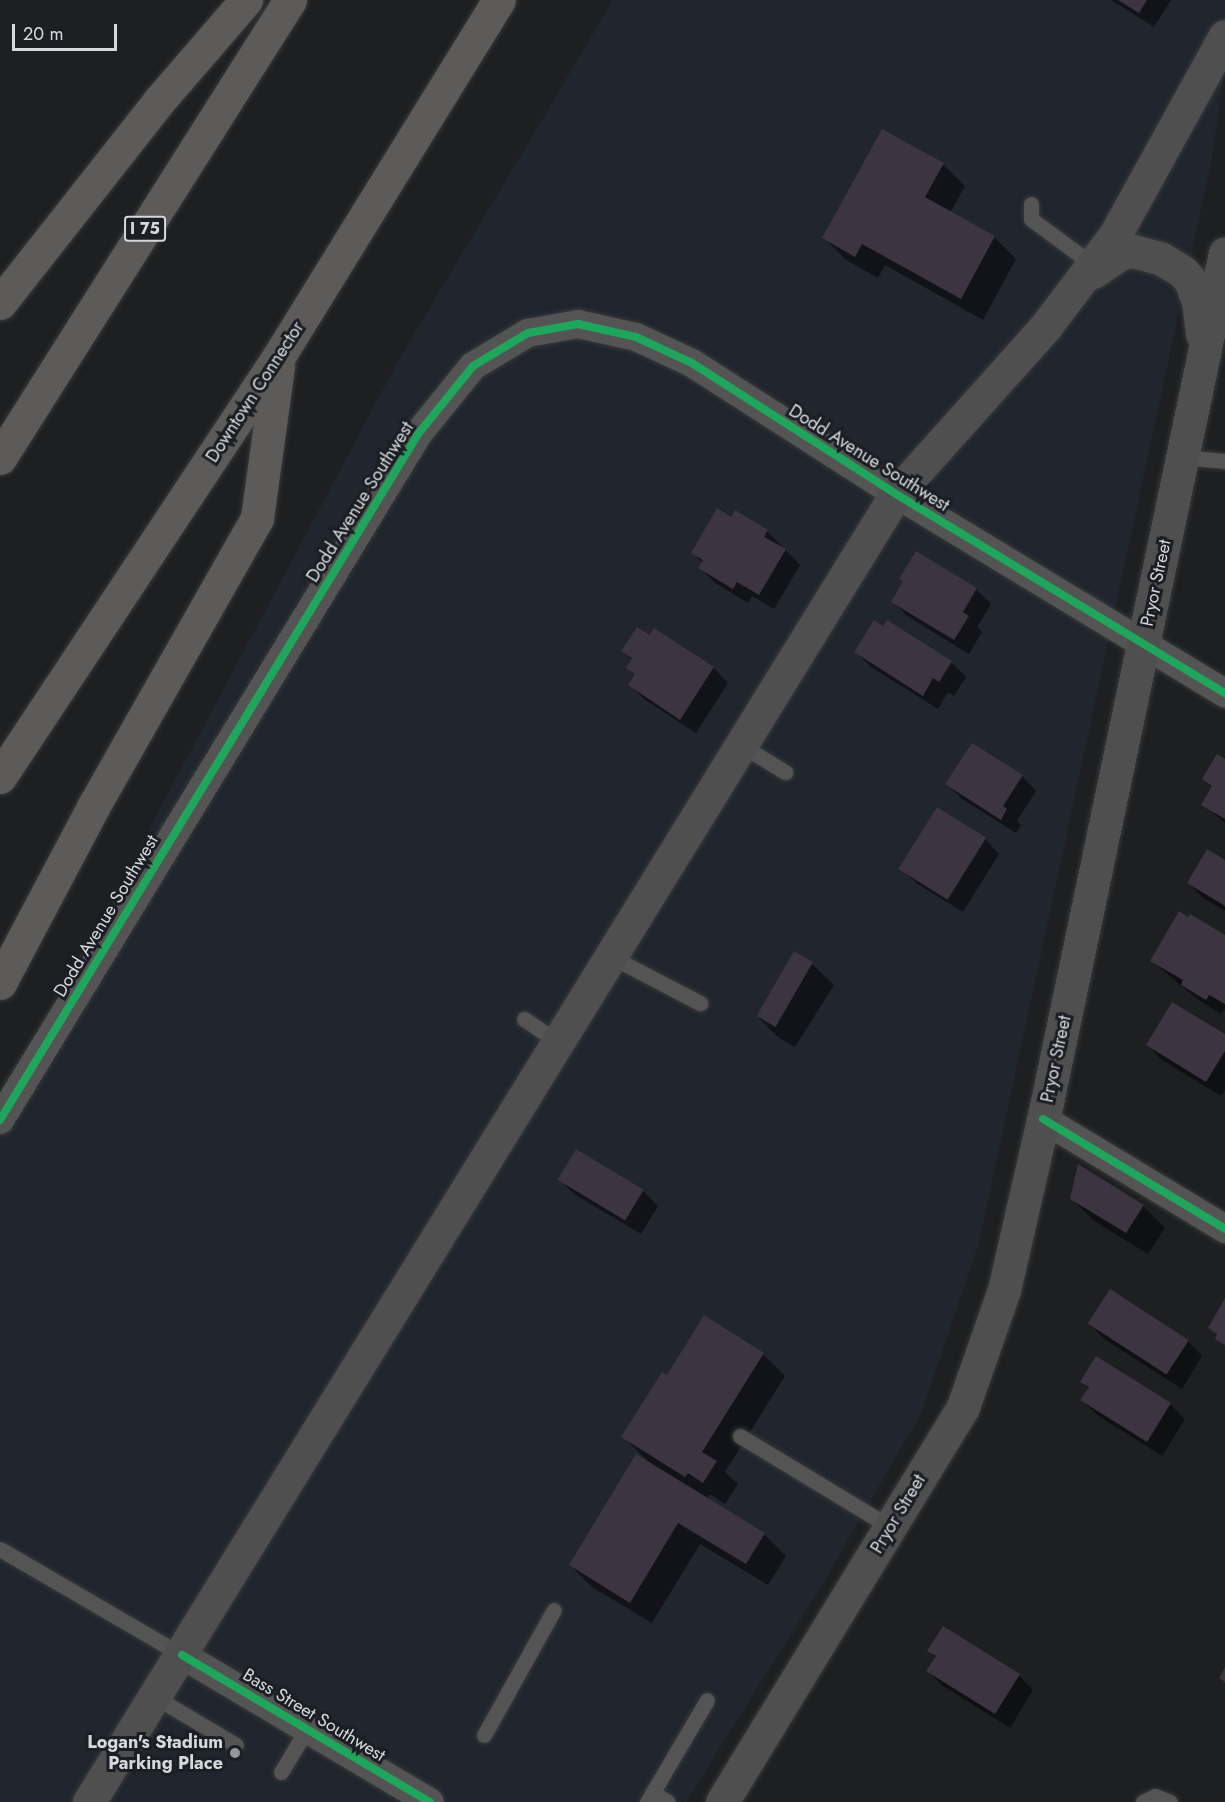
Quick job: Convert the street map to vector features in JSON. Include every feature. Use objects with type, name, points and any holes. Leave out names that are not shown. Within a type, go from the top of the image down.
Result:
[{"type":"highway","points":[[0,303],[158,102],[246,0]]},
{"type":"highway","name":"I 75","points":[[0,458],[290,0]]},
{"type":"highway","name":"Downtown Connector","points":[[0,777],[279,356],[499,0]]},
{"type":"highway","points":[[0,983],[93,807],[257,518],[279,356]]},
{"type":"main road","points":[[89,1802],[182,1655],[557,1041],[897,494],[1046,326],[1115,234],[1225,36]]},
{"type":"main road","points":[[1085,274],[1121,254],[1133,251],[1160,258],[1183,272],[1190,280],[1198,301],[1205,351]]},
{"type":"main road","name":"Pryor Street","points":[[722,1802],[963,1407],[1004,1290],[1043,1119],[1225,253]]},
{"type":"street","name":"Dodd Avenue Southwest","points":[[0,1120],[418,434],[473,366],[528,333],[578,324],[636,337],[692,363],[897,494],[1225,693]]},
{"type":"street","points":[[1043,1119],[1225,1229]]},
{"type":"street","name":"Bass Street Southwest","points":[[182,1655],[430,1802]]},
{"type":"lane","points":[[1031,204],[1031,219],[1085,274]]},
{"type":"lane","points":[[1182,457],[1225,461]]},
{"type":"lane","points":[[741,745],[785,772]]},
{"type":"lane","points":[[610,956],[700,1003]]},
{"type":"lane","points":[[524,1019],[557,1041]]},
{"type":"lane","points":[[740,1436],[890,1527]]},
{"type":"lane","points":[[0,1549],[182,1655]]},
{"type":"lane","points":[[484,1735],[554,1610]]},
{"type":"lane","points":[[155,1697],[236,1745]]},
{"type":"lane","points":[[668,1802],[650,1797],[707,1700]]},
{"type":"lane","points":[[280,1772],[307,1729]]},
{"type":"lane","points":[[1143,1802],[1155,1796],[1170,1802]]},
{"type":"shaded area","points":[[613,0],[1225,0],[1225,71],[1211,163],[979,1243],[922,1412],[822,1585],[686,1802],[0,1802],[0,1109],[397,363]]},
{"type":"building","points":[[1118,0],[1147,0],[1139,13]]},
{"type":"building","points":[[882,129],[944,163],[925,197],[995,236],[961,299],[862,244],[855,257],[822,238]]},
{"type":"building","points":[[717,508],[731,517],[735,510],[768,530],[764,537],[786,549],[759,595],[737,582],[733,589],[698,568],[703,560],[691,553]]},
{"type":"building","points":[[916,551],[977,588],[963,612],[969,616],[954,640],[891,602],[903,581],[899,579]]},
{"type":"building","points":[[874,620],[883,626],[887,620],[952,661],[939,682],[933,678],[923,696],[854,652]]},
{"type":"building","points":[[637,627],[650,635],[654,628],[714,667],[680,720],[628,685],[635,674],[626,668],[632,658],[621,651]]},
{"type":"building","points":[[972,743],[1023,775],[1003,806],[1007,809],[1001,820],[945,784]]},
{"type":"building","points":[[1217,754],[1225,759],[1225,819],[1201,805],[1212,786],[1202,779]]},
{"type":"building","points":[[937,807],[986,838],[948,900],[898,869]]},
{"type":"building","points":[[1207,849],[1225,860],[1225,906],[1187,883]]},
{"type":"building","points":[[1179,911],[1188,917],[1190,914],[1225,935],[1225,1004],[1209,995],[1206,1000],[1181,985],[1183,980],[1150,961]]},
{"type":"building","points":[[794,951],[813,962],[776,1027],[756,1016]]},
{"type":"building","points":[[1172,1002],[1225,1034],[1225,1051],[1206,1082],[1146,1045]]},
{"type":"building","points":[[576,1149],[644,1190],[625,1221],[557,1180]]},
{"type":"building","points":[[1078,1164],[1144,1205],[1126,1233],[1070,1199]]},
{"type":"building","points":[[1110,1289],[1189,1340],[1167,1375],[1088,1323]]},
{"type":"building","points":[[1225,1298],[1225,1345],[1215,1339],[1217,1334],[1208,1328]]},
{"type":"building","points":[[704,1315],[764,1353],[702,1452],[717,1461],[703,1483],[688,1473],[685,1477],[621,1437],[662,1372],[667,1375]]},
{"type":"building","points":[[1096,1356],[1171,1403],[1147,1442],[1080,1400],[1089,1387],[1080,1382]]},
{"type":"building","points":[[636,1454],[765,1533],[746,1564],[678,1523],[630,1603],[569,1565]]},
{"type":"building","points":[[943,1626],[1020,1674],[995,1714],[926,1671],[936,1656],[927,1651]]},
{"type":"building","points":[[1225,1667],[1225,1682],[1219,1678]]},
{"type":"cycle path","points":[[0,1120],[418,434],[473,366],[528,333],[578,324],[636,337],[692,363],[896,494],[1225,693]]},
{"type":"cycle path","points":[[1043,1119],[1225,1229]]},
{"type":"cycle path","points":[[182,1655],[430,1802]]},
{"type":"place","name":"Logan's Stadium Parking Place","points":[[235,1753]]}]
